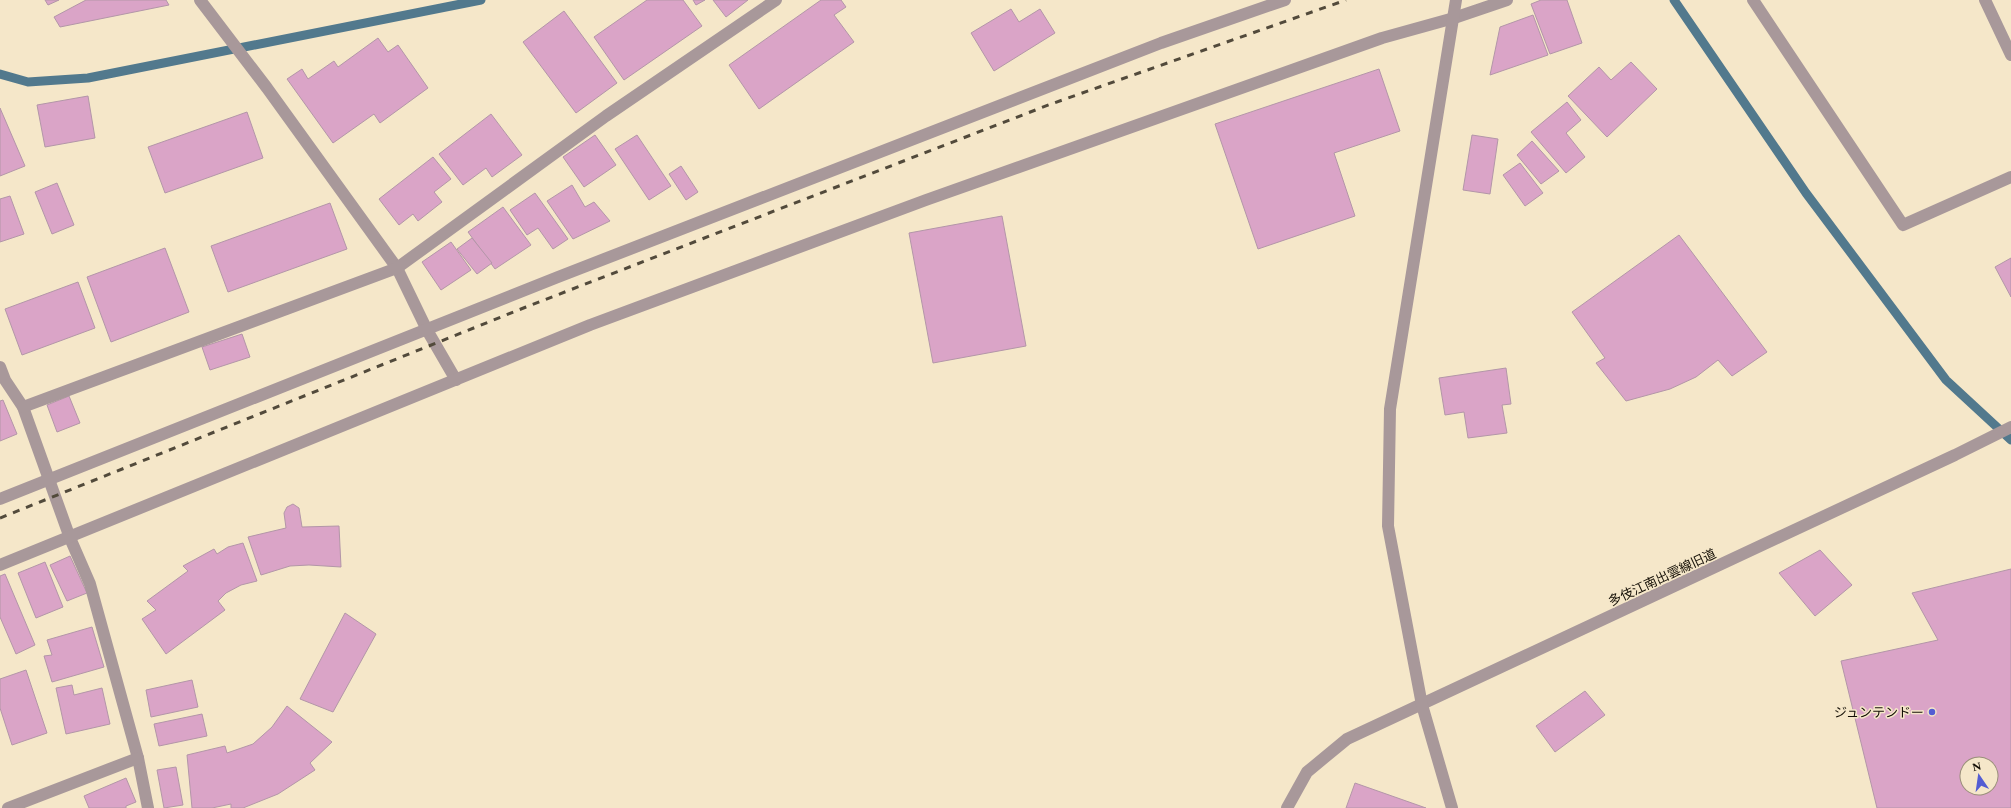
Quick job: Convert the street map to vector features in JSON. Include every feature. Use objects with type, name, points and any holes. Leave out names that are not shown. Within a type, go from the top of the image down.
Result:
[{"type":"street","points":[[200,0],[267,88],[397,268],[427,330],[456,380]]},
{"type":"street","points":[[23,407],[397,268],[606,116],[776,0]]},
{"type":"street","points":[[0,499],[427,330],[1161,43],[1285,0]]},
{"type":"street","points":[[1452,808],[1422,705],[1388,526],[1390,409],[1456,0]]},
{"type":"street","points":[[0,565],[70,538],[590,324],[919,203],[1382,38],[1454,18],[1507,0]]},
{"type":"street","points":[[1753,0],[1903,225],[2011,177]]},
{"type":"street","points":[[1985,0],[2011,55]]},
{"type":"street","points":[[0,368],[2,381],[23,407],[70,538],[90,584],[138,758],[148,808]]},
{"type":"street","name":"多伎江南出雲線旧道","points":[[1287,808],[1307,772],[1347,739],[1955,455],[2011,427]]},
{"type":"street","points":[[8,808],[138,758]]},
{"type":"building","points":[[45,0],[59,0],[48,5]]},
{"type":"building","points":[[86,0],[166,0],[169,5],[60,27],[54,17]]},
{"type":"building","points":[[647,0],[683,0],[702,26],[624,80],[594,37]]},
{"type":"building","points":[[693,0],[705,0],[696,5]]},
{"type":"building","points":[[713,0],[748,0],[726,17]]},
{"type":"building","points":[[821,0],[841,0],[846,7],[834,15],[854,42],[759,109],[729,65]]},
{"type":"building","points":[[1541,0],[1567,0],[1582,43],[1550,54],[1531,4]]},
{"type":"building","points":[[1011,9],[1019,22],[1040,9],[1055,33],[994,71],[971,33]]},
{"type":"building","points":[[564,11],[617,83],[576,113],[523,42]]},
{"type":"building","points":[[1533,15],[1548,55],[1490,75],[1500,27]]},
{"type":"building","points":[[378,38],[388,52],[398,45],[428,88],[380,123],[374,114],[333,143],[287,79],[302,69],[308,79],[334,61],[338,67]]},
{"type":"building","points":[[1631,62],[1657,89],[1607,137],[1568,96],[1599,67],[1611,80]]},
{"type":"building","points":[[1379,69],[1400,131],[1334,153],[1355,216],[1258,249],[1215,124]]},
{"type":"building","points":[[88,96],[95,138],[45,147],[37,105]]},
{"type":"building","points":[[1567,102],[1581,120],[1566,133],[1585,157],[1566,173],[1531,132]]},
{"type":"building","points":[[0,108],[25,166],[0,176]]},
{"type":"building","points":[[247,112],[263,158],[165,193],[148,147]]},
{"type":"building","points":[[491,114],[522,155],[492,177],[486,168],[463,185],[439,154]]},
{"type":"building","points":[[595,135],[616,165],[584,187],[563,157]]},
{"type":"building","points":[[637,135],[671,186],[649,200],[615,149]]},
{"type":"building","points":[[1472,135],[1498,139],[1490,194],[1463,190]]},
{"type":"building","points":[[1532,141],[1559,171],[1541,184],[1517,155]]},
{"type":"building","points":[[433,157],[451,179],[434,192],[442,202],[418,221],[413,214],[399,225],[379,199]]},
{"type":"building","points":[[1520,163],[1543,193],[1525,206],[1503,175]]},
{"type":"building","points":[[681,166],[698,192],[686,200],[669,174]]},
{"type":"building","points":[[57,183],[74,225],[52,234],[35,192]]},
{"type":"building","points":[[572,185],[585,207],[594,202],[610,221],[573,239],[547,201]]},
{"type":"building","points":[[535,193],[568,239],[553,249],[538,228],[527,235],[510,210]]},
{"type":"building","points":[[10,196],[24,234],[0,242],[0,199]]},
{"type":"building","points":[[330,203],[347,249],[228,292],[211,246]]},
{"type":"building","points":[[503,207],[531,245],[495,269],[468,232]]},
{"type":"building","points":[[1002,216],[1026,346],[933,363],[909,233]]},
{"type":"building","points":[[1679,235],[1767,352],[1732,376],[1718,360],[1696,377],[1670,389],[1626,401],[1596,363],[1605,358],[1572,312]]},
{"type":"building","points":[[472,238],[492,263],[477,274],[457,249]]},
{"type":"building","points":[[451,242],[471,270],[441,290],[422,262]]},
{"type":"building","points":[[165,248],[189,312],[111,342],[87,277]]},
{"type":"building","points":[[2011,258],[2011,297],[1995,267]]},
{"type":"building","points":[[78,282],[95,328],[22,355],[5,309]]},
{"type":"building","points":[[242,334],[250,357],[210,370],[202,347]]},
{"type":"building","points":[[1506,368],[1511,404],[1502,405],[1507,433],[1468,438],[1464,412],[1445,415],[1439,378]]},
{"type":"building","points":[[69,396],[80,423],[57,432],[47,405]]},
{"type":"building","points":[[3,400],[17,434],[0,441],[0,401]]},
{"type":"building","points":[[293,504],[299,508],[302,527],[339,526],[341,567],[309,565],[290,566],[261,575],[248,537],[286,528],[284,513],[287,507]]},
{"type":"building","points":[[243,543],[257,581],[241,585],[226,593],[218,601],[225,610],[166,654],[142,619],[156,610],[147,601],[188,571],[183,566],[214,549],[217,554],[228,547]]},
{"type":"building","points":[[1820,550],[1852,585],[1815,616],[1779,573]]},
{"type":"building","points":[[70,556],[87,593],[67,601],[50,565]]},
{"type":"building","points":[[45,562],[63,607],[36,618],[18,573]]},
{"type":"building","name":"ジュンテンドー","points":[[2011,569],[2011,808],[1877,808],[1841,661],[1938,640],[1912,593]]},
{"type":"building","points":[[5,574],[35,645],[16,654],[0,617],[0,576]]},
{"type":"building","points":[[345,613],[376,634],[333,712],[300,699]]},
{"type":"building","points":[[92,627],[104,667],[52,682],[44,656],[52,655],[47,640]]},
{"type":"building","points":[[26,670],[47,733],[12,745],[0,708],[0,679]]},
{"type":"building","points":[[192,680],[198,707],[151,717],[146,690]]},
{"type":"building","points":[[72,685],[74,695],[102,688],[110,724],[66,734],[56,688]]},
{"type":"building","points":[[1585,691],[1605,715],[1555,752],[1536,726]]},
{"type":"building","points":[[287,706],[332,742],[310,763],[315,770],[278,794],[243,808],[231,808],[231,804],[212,808],[192,808],[187,755],[225,746],[227,753],[253,744],[272,727]]},
{"type":"building","points":[[202,714],[207,736],[159,746],[154,724]]},
{"type":"building","points":[[176,767],[183,805],[164,808],[157,770]]},
{"type":"building","points":[[126,778],[136,802],[126,806],[126,808],[89,808],[84,796]]},
{"type":"building","points":[[1355,783],[1426,808],[1346,808]]},
{"type":"waterway","points":[[0,74],[28,82],[88,78],[481,0]]},
{"type":"waterway","points":[[1674,0],[1806,193],[1946,380],[2011,440]]},
{"type":"railway","points":[[0,518],[526,307],[1051,104],[1346,0]]},
{"type":"place","name":"ジュンテンドー","points":[[1932,712]]}]
